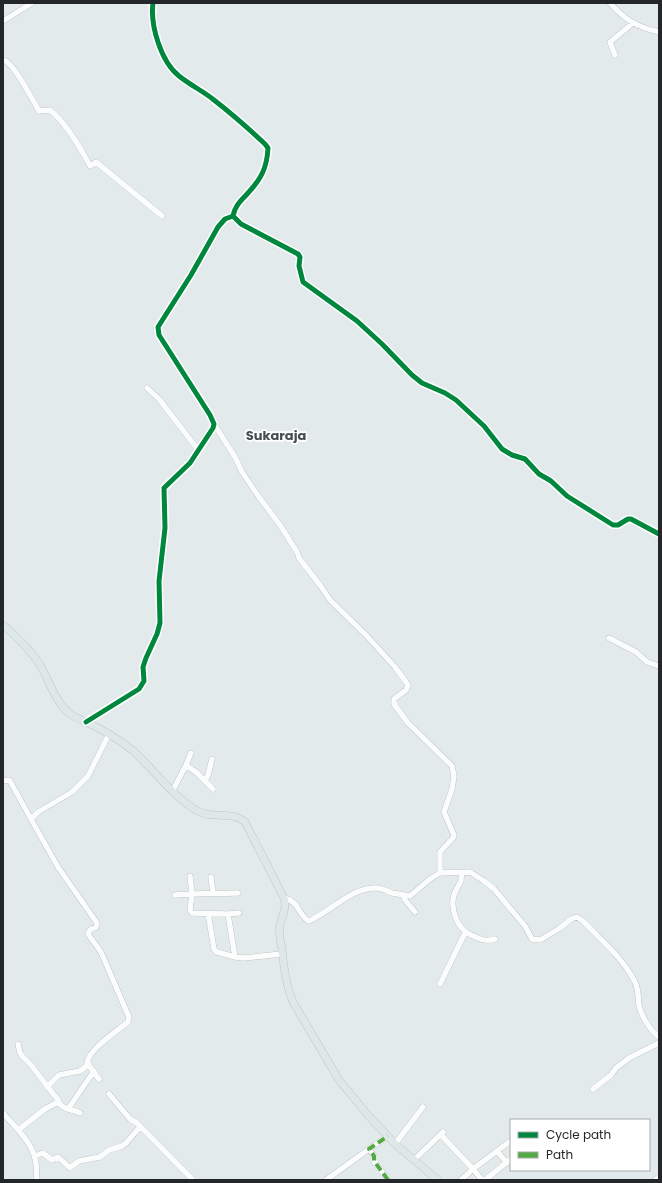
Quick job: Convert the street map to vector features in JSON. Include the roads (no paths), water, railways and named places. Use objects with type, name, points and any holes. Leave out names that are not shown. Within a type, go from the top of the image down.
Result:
[{"type":"main road","points":[[3,625],[32,653],[64,708],[75,718],[109,734],[132,750],[172,792],[202,814],[235,817],[240,818],[245,822],[284,898],[286,905],[280,926],[282,954],[288,991],[293,1002],[339,1080],[395,1144],[438,1180]]},
{"type":"street","points":[[3,21],[32,3]]},
{"type":"street","points":[[153,3],[152,19],[160,46],[165,57],[177,75],[201,90],[226,110],[259,138],[268,148],[267,163],[263,173],[248,193],[238,203],[232,216],[225,219],[218,227],[191,275],[158,327],[159,334],[235,456],[242,472],[280,525],[297,552],[299,558],[330,600],[366,634],[406,682],[408,688],[394,699],[394,704],[408,723],[452,766],[454,776],[453,782],[444,812],[454,835],[440,852],[440,873]]},
{"type":"street","points":[[610,3],[625,18],[633,23],[659,32]]},
{"type":"street","points":[[615,55],[610,42],[633,23]]},
{"type":"street","points":[[3,60],[8,62],[17,74],[39,111],[50,110],[60,119],[83,152],[90,166],[96,162],[162,216]]},
{"type":"street","points":[[232,216],[241,224],[298,254],[300,257],[299,266],[303,282],[357,321],[382,344],[412,376],[422,383],[445,393],[456,400],[484,426],[502,449],[512,456],[525,459],[539,474],[551,481],[567,496],[613,525],[618,525],[628,519],[631,519],[659,534]]},
{"type":"street","points":[[147,388],[159,399],[199,451]]},
{"type":"street","points":[[86,722],[140,689],[143,685],[143,667],[160,624],[159,580],[165,528],[164,488],[190,463],[199,451],[214,424]]},
{"type":"street","points":[[610,638],[636,652],[647,662],[659,666]]},
{"type":"street","points":[[31,819],[38,812],[72,792],[88,776],[109,734]]},
{"type":"street","points":[[172,792],[191,753]]},
{"type":"street","points":[[205,781],[212,758]]},
{"type":"street","points":[[186,765],[197,773],[213,789]]},
{"type":"street","points":[[3,781],[10,781],[58,867],[97,923],[96,927],[90,930],[88,934],[101,952],[130,1017],[128,1022],[93,1052],[87,1061],[88,1064],[80,1071],[60,1075],[47,1087]]},
{"type":"street","points":[[462,872],[460,882],[454,896],[453,904],[457,921],[465,933],[485,941],[495,939]]},
{"type":"street","points":[[284,898],[290,900],[300,910],[304,918],[309,921],[320,916],[356,892],[367,888],[379,888],[410,896],[430,879],[440,873],[470,872],[494,890],[525,926],[532,939],[540,940],[560,928],[571,918],[577,917],[583,920],[620,960],[635,982],[639,994],[639,1005],[642,1013],[651,1029],[659,1037]]},
{"type":"street","points":[[190,876],[192,894],[191,912],[228,914],[239,913]]},
{"type":"street","points":[[211,877],[213,893]]},
{"type":"street","points":[[175,895],[213,893],[238,894]]},
{"type":"street","points":[[404,895],[405,900],[415,912]]},
{"type":"street","points":[[208,913],[214,949],[217,952],[243,958],[282,954]]},
{"type":"street","points":[[228,914],[235,957]]},
{"type":"street","points":[[440,984],[465,933]]},
{"type":"street","points":[[593,1089],[629,1058],[659,1042]]},
{"type":"street","points":[[18,1044],[20,1053],[32,1065],[58,1100],[59,1104]]},
{"type":"street","points":[[88,1064],[99,1079]]},
{"type":"street","points":[[68,1109],[94,1071]]},
{"type":"street","points":[[109,1094],[130,1119],[137,1123],[193,1180]]},
{"type":"street","points":[[18,1130],[45,1109],[56,1103],[80,1113]]},
{"type":"street","points":[[395,1144],[423,1107]]},
{"type":"street","points":[[3,1113],[28,1142],[35,1156],[37,1173],[36,1180]]},
{"type":"street","points":[[35,1156],[43,1153],[52,1160],[58,1157],[70,1168],[78,1162],[100,1157],[109,1150],[122,1146],[140,1127]]},
{"type":"street","points":[[415,1160],[442,1134],[482,1180]]},
{"type":"street","points":[[326,1180],[388,1136]]},
{"type":"street","points":[[461,1180],[509,1142]]},
{"type":"street","points":[[369,1149],[374,1156],[374,1161],[388,1180]]},
{"type":"street","points":[[485,1180],[509,1161],[497,1151]]},
{"type":"street","points":[[655,1180],[659,1177]]},
{"type":"district","name":"Sukaraja","points":[[276,435]]}]
